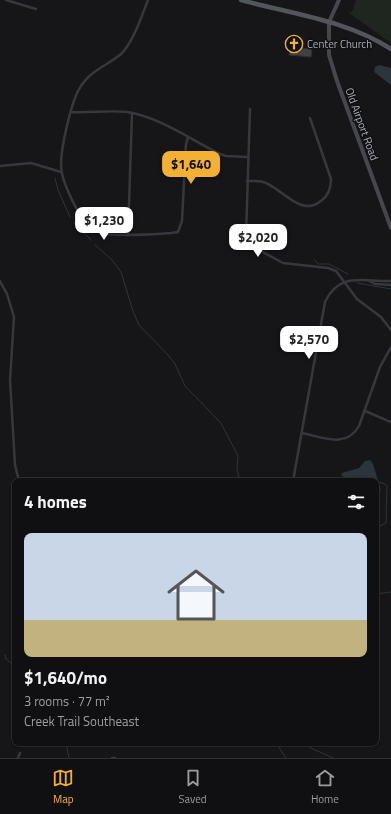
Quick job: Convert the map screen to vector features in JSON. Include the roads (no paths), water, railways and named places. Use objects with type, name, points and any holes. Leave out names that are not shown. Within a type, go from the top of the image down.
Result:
[{"type":"main road","points":[[241,0],[329,22],[360,33],[391,49]]},
{"type":"street","points":[[6,0],[36,10]]},
{"type":"street","points":[[148,0],[128,46],[121,54],[86,79],[78,92],[72,112],[61,160],[61,172],[82,218],[90,228],[101,233],[128,234],[178,232],[182,221],[185,150],[188,138]]},
{"type":"street","points":[[329,22],[339,0]]},
{"type":"street","name":"Old Airport Road","points":[[329,22],[329,55],[335,75],[391,228]]},
{"type":"street","points":[[250,109],[246,232],[252,244],[266,255],[283,263],[333,269],[345,281],[357,299],[381,317],[391,330]]},
{"type":"street","points":[[72,112],[112,111],[132,113],[164,125],[226,156],[248,157]]},
{"type":"street","points":[[128,234],[132,113]]},
{"type":"street","points":[[247,181],[267,183],[301,205],[318,203],[324,199],[331,187],[332,179],[310,118]]},
{"type":"street","points":[[0,166],[31,163],[61,172]]},
{"type":"street","points":[[367,280],[375,284],[391,285]]},
{"type":"street","points":[[0,281],[7,294],[14,317],[10,380],[15,465],[18,478]]},
{"type":"street","points":[[294,478],[325,302],[330,293],[345,281],[391,281]]},
{"type":"street","points":[[302,433],[334,441],[346,439],[356,431],[365,411],[380,367],[391,347]]},
{"type":"street","points":[[365,411],[391,422]]},
{"type":"street","points":[[18,758],[20,753]]},
{"type":"waterway","points":[[55,178],[58,190],[70,217]]},
{"type":"waterway","points":[[73,222],[91,240]]},
{"type":"waterway","points":[[95,245],[112,260],[121,272],[139,325],[175,364],[185,386],[221,423],[238,456],[237,470],[239,478]]},
{"type":"waterway","points":[[315,260],[318,264],[329,264],[348,274]]},
{"type":"waterway","points":[[357,283],[391,289]]},
{"type":"waterway","points":[[379,482],[387,486],[386,523],[379,526]]},
{"type":"waterway","points":[[379,594],[391,592]]},
{"type":"waterway","points":[[5,655],[6,659],[12,664]]},
{"type":"waterway","points":[[67,746],[69,758]]},
{"type":"waterway","points":[[278,746],[286,758]]},
{"type":"waterway","points":[[307,746],[333,758]]},
{"type":"place","name":"Center Church","points":[[294,44]]}]
